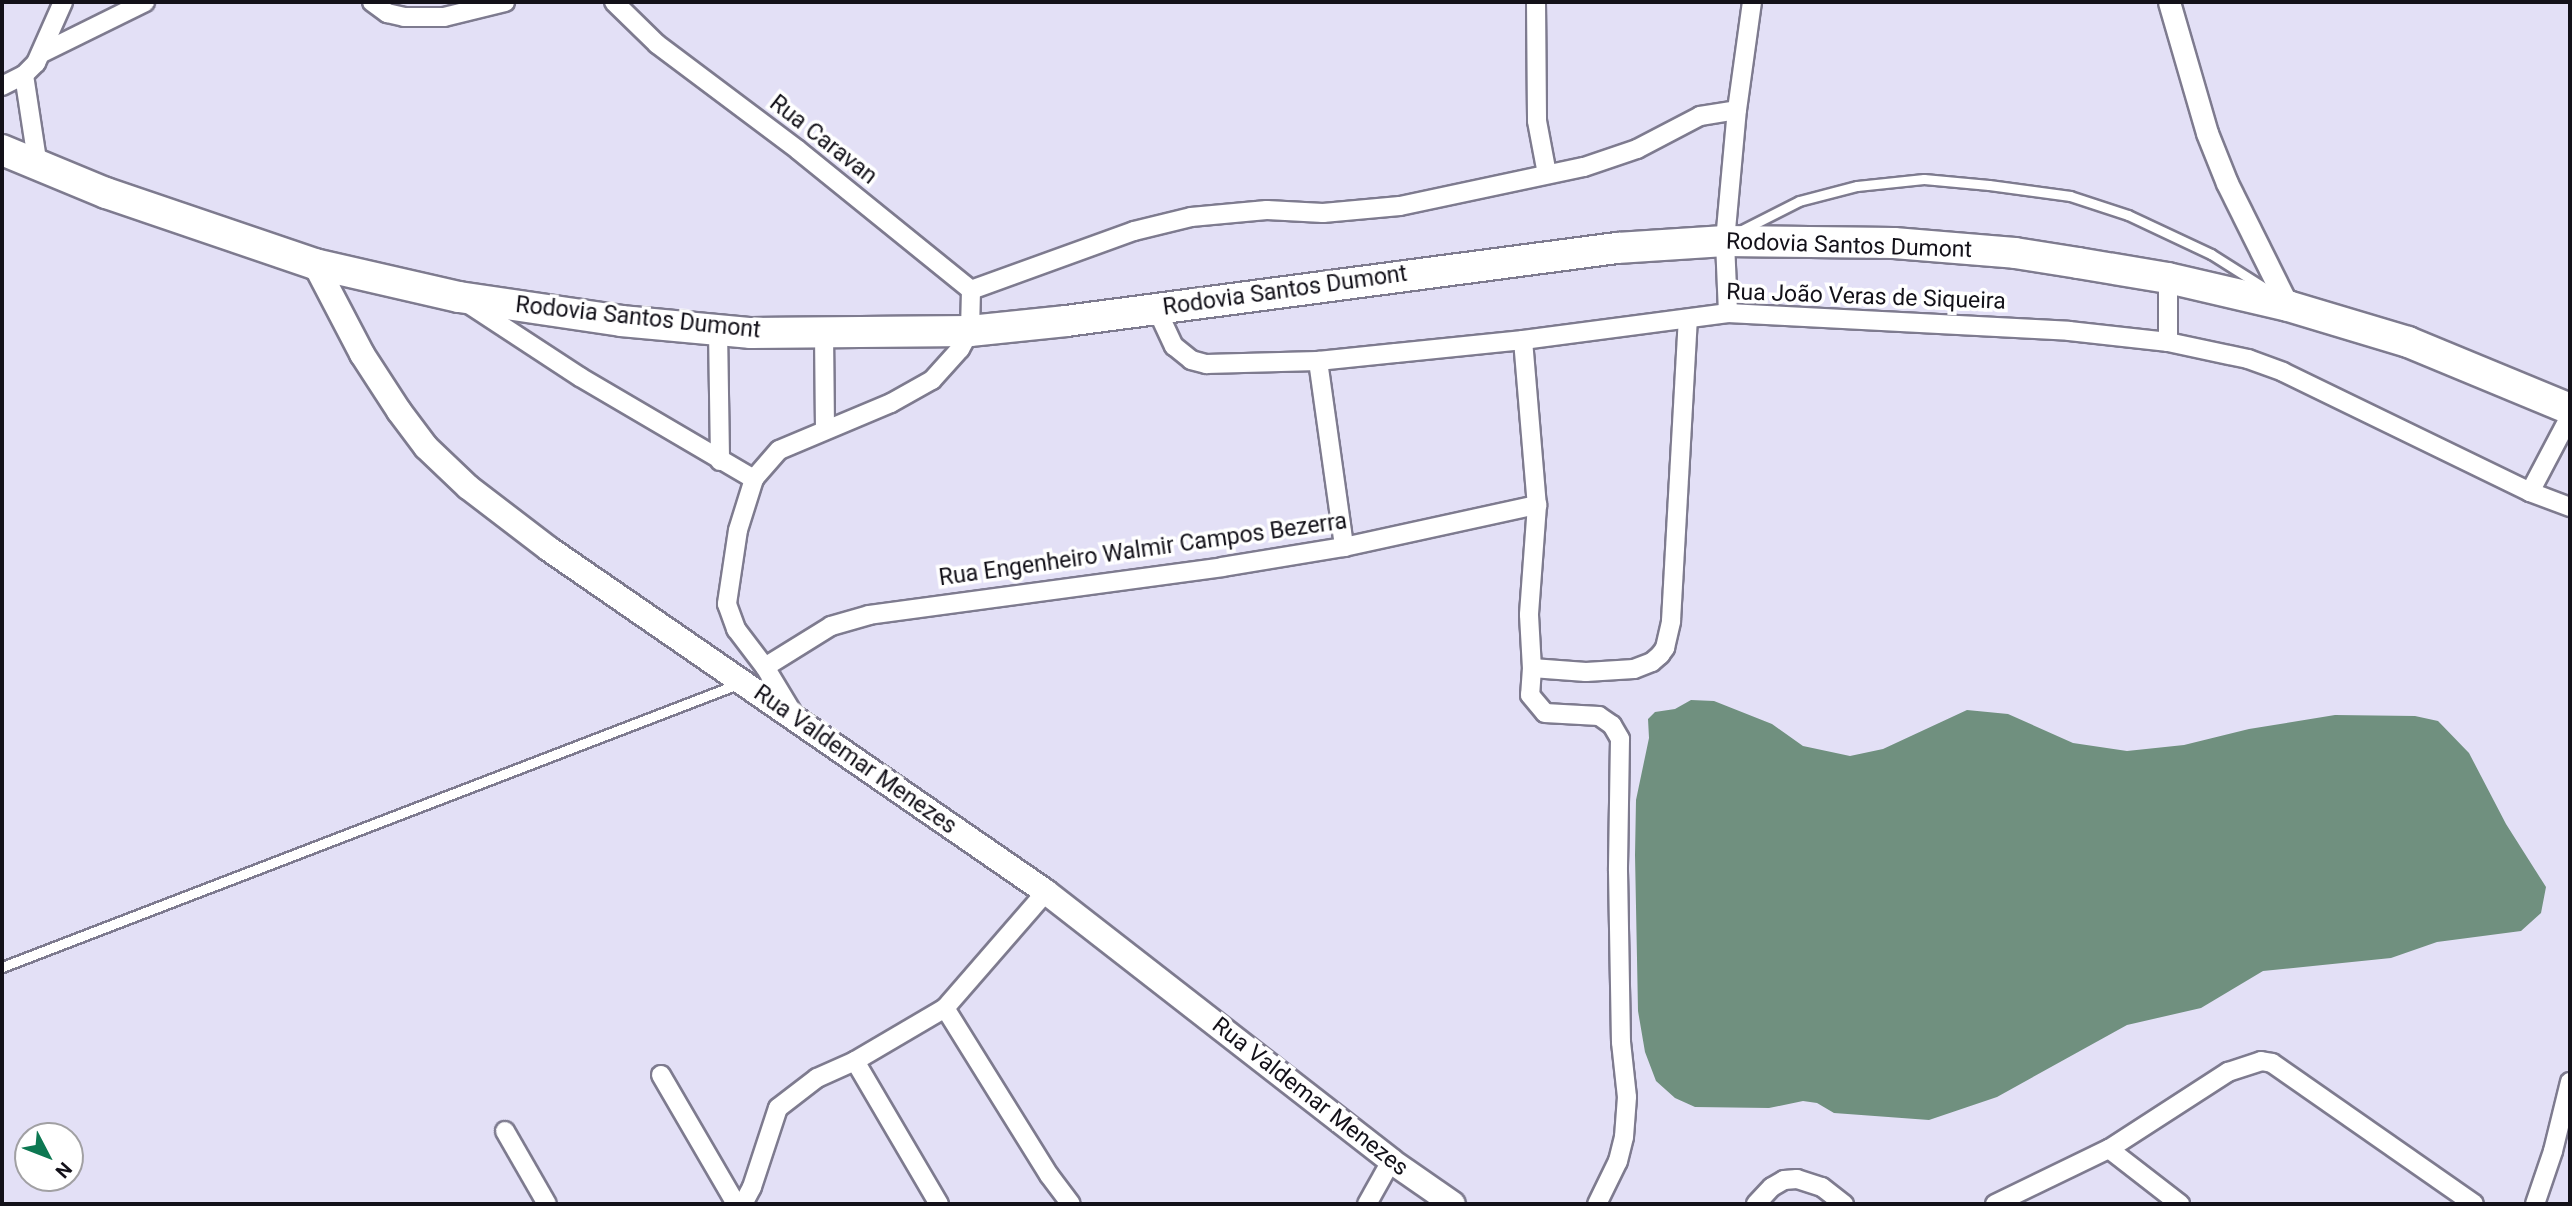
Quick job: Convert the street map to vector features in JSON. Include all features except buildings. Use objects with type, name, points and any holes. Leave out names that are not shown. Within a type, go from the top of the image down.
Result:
[{"type":"highway","name":"Rodovia Santos Dumont","points":[[2,150],[38,167],[176,218],[315,264],[458,297],[621,321],[718,330],[824,333],[970,331],[1157,310],[1521,258],[1725,241],[1894,243],[2015,253],[2168,278],[2288,306],[2408,342],[2570,409]]},
{"type":"main road","name":"Rua Valdemar Menezes","points":[[315,264],[362,354],[426,447],[468,487],[549,549],[1046,892],[1391,1161],[1453,1204]]},
{"type":"street","points":[[2,86],[24,75],[42,53],[63,2]]},
{"type":"street","points":[[42,53],[145,2]]},
{"type":"street","points":[[372,2],[387,13],[404,17],[444,17],[505,2]]},
{"type":"street","name":"Rua Caravan","points":[[614,2],[657,44],[798,150],[971,290]]},
{"type":"street","points":[[1536,2],[1536,121],[1547,174]]},
{"type":"street","points":[[1728,313],[1725,241],[1737,110],[1752,2]]},
{"type":"street","points":[[2169,2],[2207,132],[2227,184],[2288,306]]},
{"type":"street","points":[[24,75],[38,167]]},
{"type":"street","points":[[796,718],[765,667],[736,629],[727,604],[738,530],[754,479],[779,450],[891,403],[932,380],[960,349],[970,331],[971,290],[1134,231],[1191,217],[1267,210],[1323,213],[1374,209],[1612,159],[1700,116],[1737,110]]},
{"type":"street","points":[[2168,278],[2168,342]]},
{"type":"street","points":[[458,297],[580,377],[754,479]]},
{"type":"street","name":"Rua João Veras de Siqueira","points":[[1157,310],[1174,346],[1191,360],[1206,364],[1318,361],[1523,340],[1728,313],[2069,331],[2168,342],[2248,359],[2283,372],[2530,492],[2570,507]]},
{"type":"street","points":[[1532,668],[1587,673],[1634,669],[1652,662],[1665,648],[1671,621],[1688,319]]},
{"type":"street","points":[[718,330],[720,461]]},
{"type":"street","points":[[824,333],[825,429]]},
{"type":"street","points":[[1523,340],[1538,505],[1529,615],[1532,668],[1530,695],[1545,713],[1599,716],[1612,725],[1620,739],[1618,871],[1621,1042],[1627,1097],[1624,1137],[1618,1161],[1597,1204]]},
{"type":"street","points":[[1318,361],[1344,547]]},
{"type":"street","points":[[2530,492],[2570,416]]},
{"type":"street","name":"Rua Engenheiro Walmir Campos Bezerra","points":[[765,667],[831,626],[869,615],[1097,585],[1344,547],[1538,505]]},
{"type":"street","points":[[743,1204],[752,1187],[778,1108],[794,1093],[817,1078],[855,1061],[945,1008],[1046,892]]},
{"type":"street","points":[[945,1008],[1049,1175],[1071,1204]]},
{"type":"street","points":[[855,1061],[939,1204]]},
{"type":"street","points":[[1995,1204],[2109,1149],[2228,1072],[2260,1061],[2272,1063],[2474,1204]]},
{"type":"street","points":[[662,1075],[736,1204]]},
{"type":"street","points":[[2535,1204],[2553,1151],[2570,1082]]},
{"type":"street","points":[[505,1131],[547,1204]]},
{"type":"street","points":[[2109,1149],[2180,1204]]},
{"type":"street","points":[[1367,1204],[1391,1161]]},
{"type":"street","points":[[1756,1204],[1772,1187],[1784,1180],[1797,1179],[1822,1187],[1844,1204]]},
{"type":"lane","points":[[1725,241],[1747,226],[1799,201],[1857,186],[1924,179],[1989,184],[2070,197],[2128,215],[2211,254],[2263,285],[2288,306]]},
{"type":"lane","points":[[2,967],[743,682]]},
{"type":"shaded area","points":[[1691,700],[1714,701],[1772,724],[1803,746],[1850,756],[1883,749],[1967,710],[2008,714],[2073,743],[2127,751],[2184,745],[2249,729],[2335,715],[2415,716],[2438,721],[2469,753],[2506,824],[2546,887],[2541,913],[2521,931],[2437,942],[2391,958],[2263,971],[2201,1008],[2127,1025],[1997,1097],[1929,1120],[1834,1113],[1817,1103],[1803,1101],[1769,1108],[1695,1107],[1675,1098],[1656,1081],[1645,1052],[1638,1011],[1635,855],[1636,800],[1649,738],[1648,719],[1655,712],[1675,709]]}]
